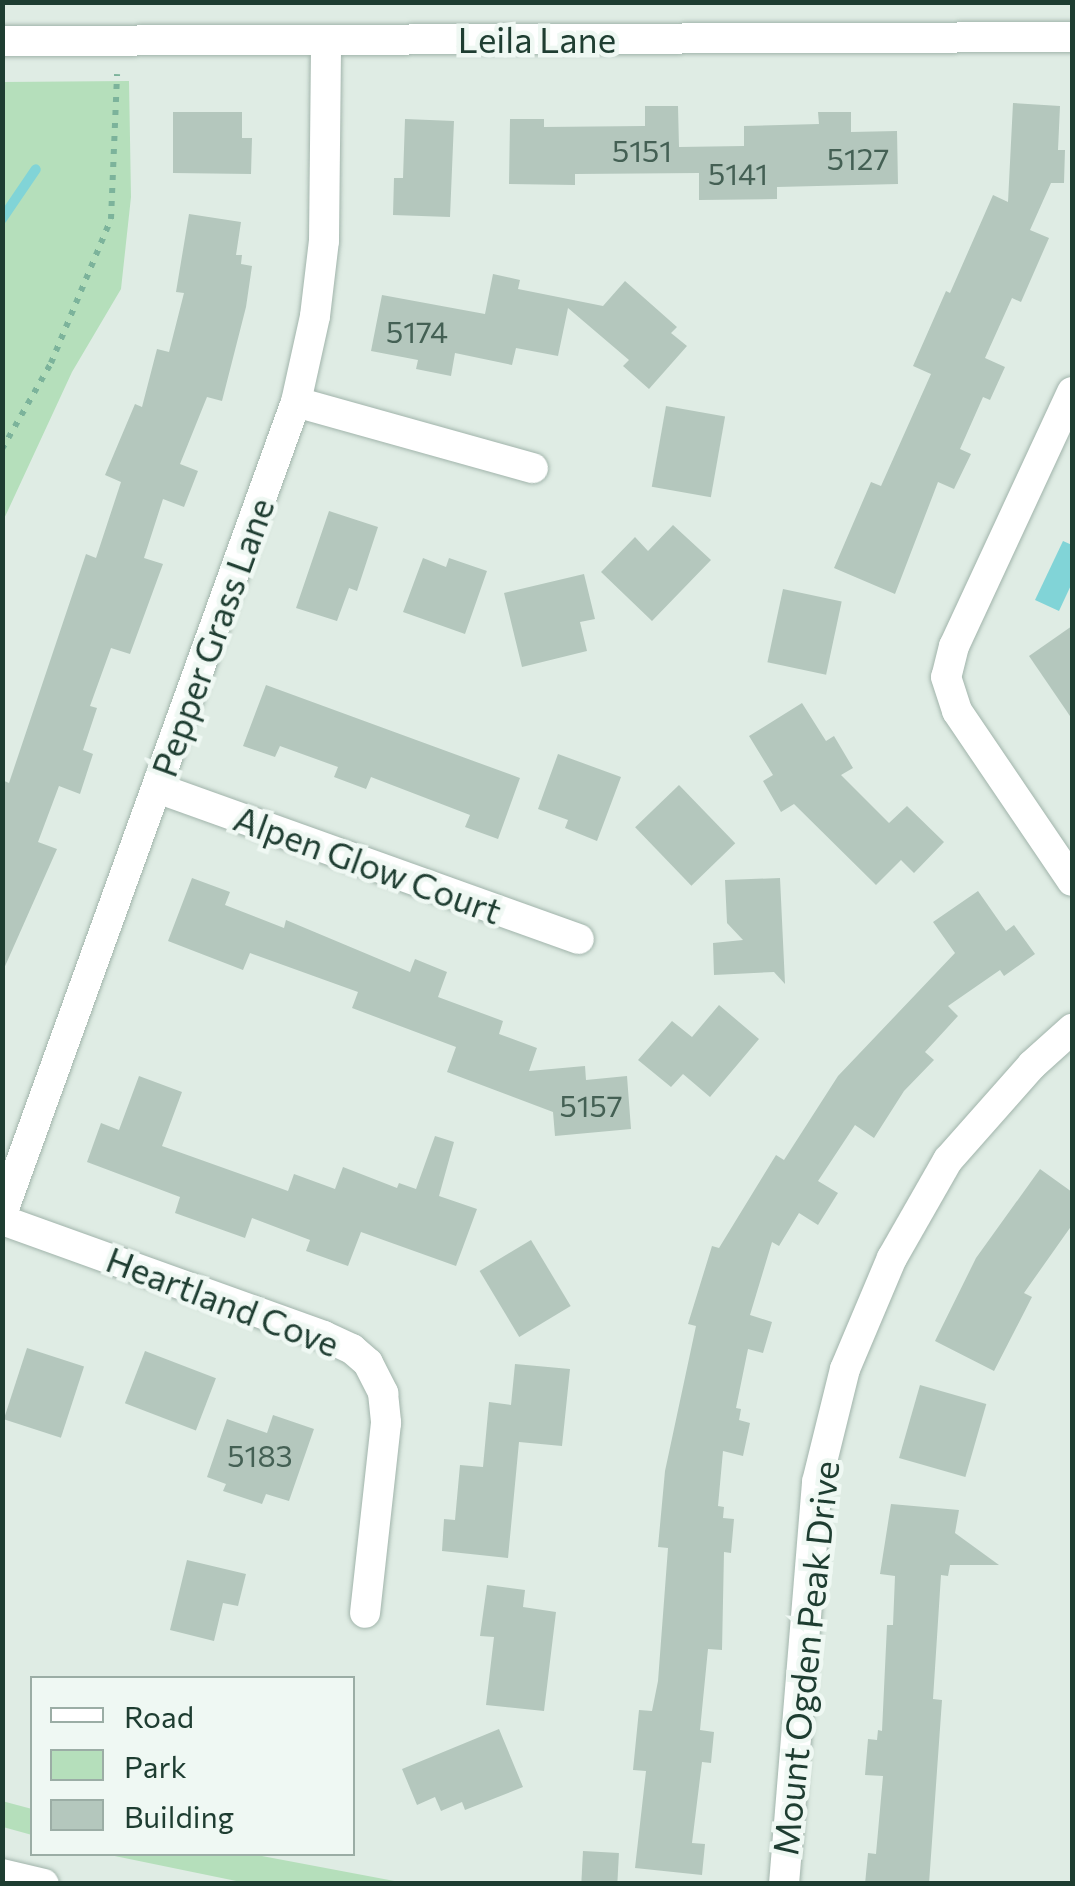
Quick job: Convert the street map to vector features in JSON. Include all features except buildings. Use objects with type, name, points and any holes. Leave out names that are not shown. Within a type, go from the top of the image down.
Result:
[{"type":"street","name":"Leila Lane","points":[[2,42],[1072,38]]},
{"type":"street","name":"Pepper Grass Lane","points":[[2,1217],[296,402],[315,316],[324,242],[326,40]]},
{"type":"street","points":[[296,402],[533,468]]},
{"type":"street","points":[[1069,409],[954,646],[946,677],[957,711],[1072,881]]},
{"type":"street","name":"Alpen Glow Court","points":[[157,788],[578,939]]},
{"type":"street","name":"Mount Ogden Peak Drive","points":[[784,1884],[816,1482],[845,1369],[892,1258],[948,1160],[1032,1065],[1072,1029]]},
{"type":"street","name":"Heartland Cove","points":[[2,1217],[324,1336],[352,1349],[368,1363],[384,1393],[386,1423],[366,1613]]},
{"type":"street","points":[[2,1874],[44,1884]]},
{"type":"path","points":[[2,449],[51,364],[106,236],[111,219],[117,74]]},
{"type":"green space","points":[[129,81],[131,197],[121,289],[72,372],[3,521],[3,82]]},
{"type":"green space","points":[[2,1801],[30,1808],[30,1834],[3,1827]]},
{"type":"green space","points":[[115,1856],[262,1856],[405,1883],[246,1883]]},
{"type":"water","points":[[1063,541],[1072,545],[1072,583],[1059,611],[1035,600]]},
{"type":"waterway","points":[[2,219],[36,169]]}]
